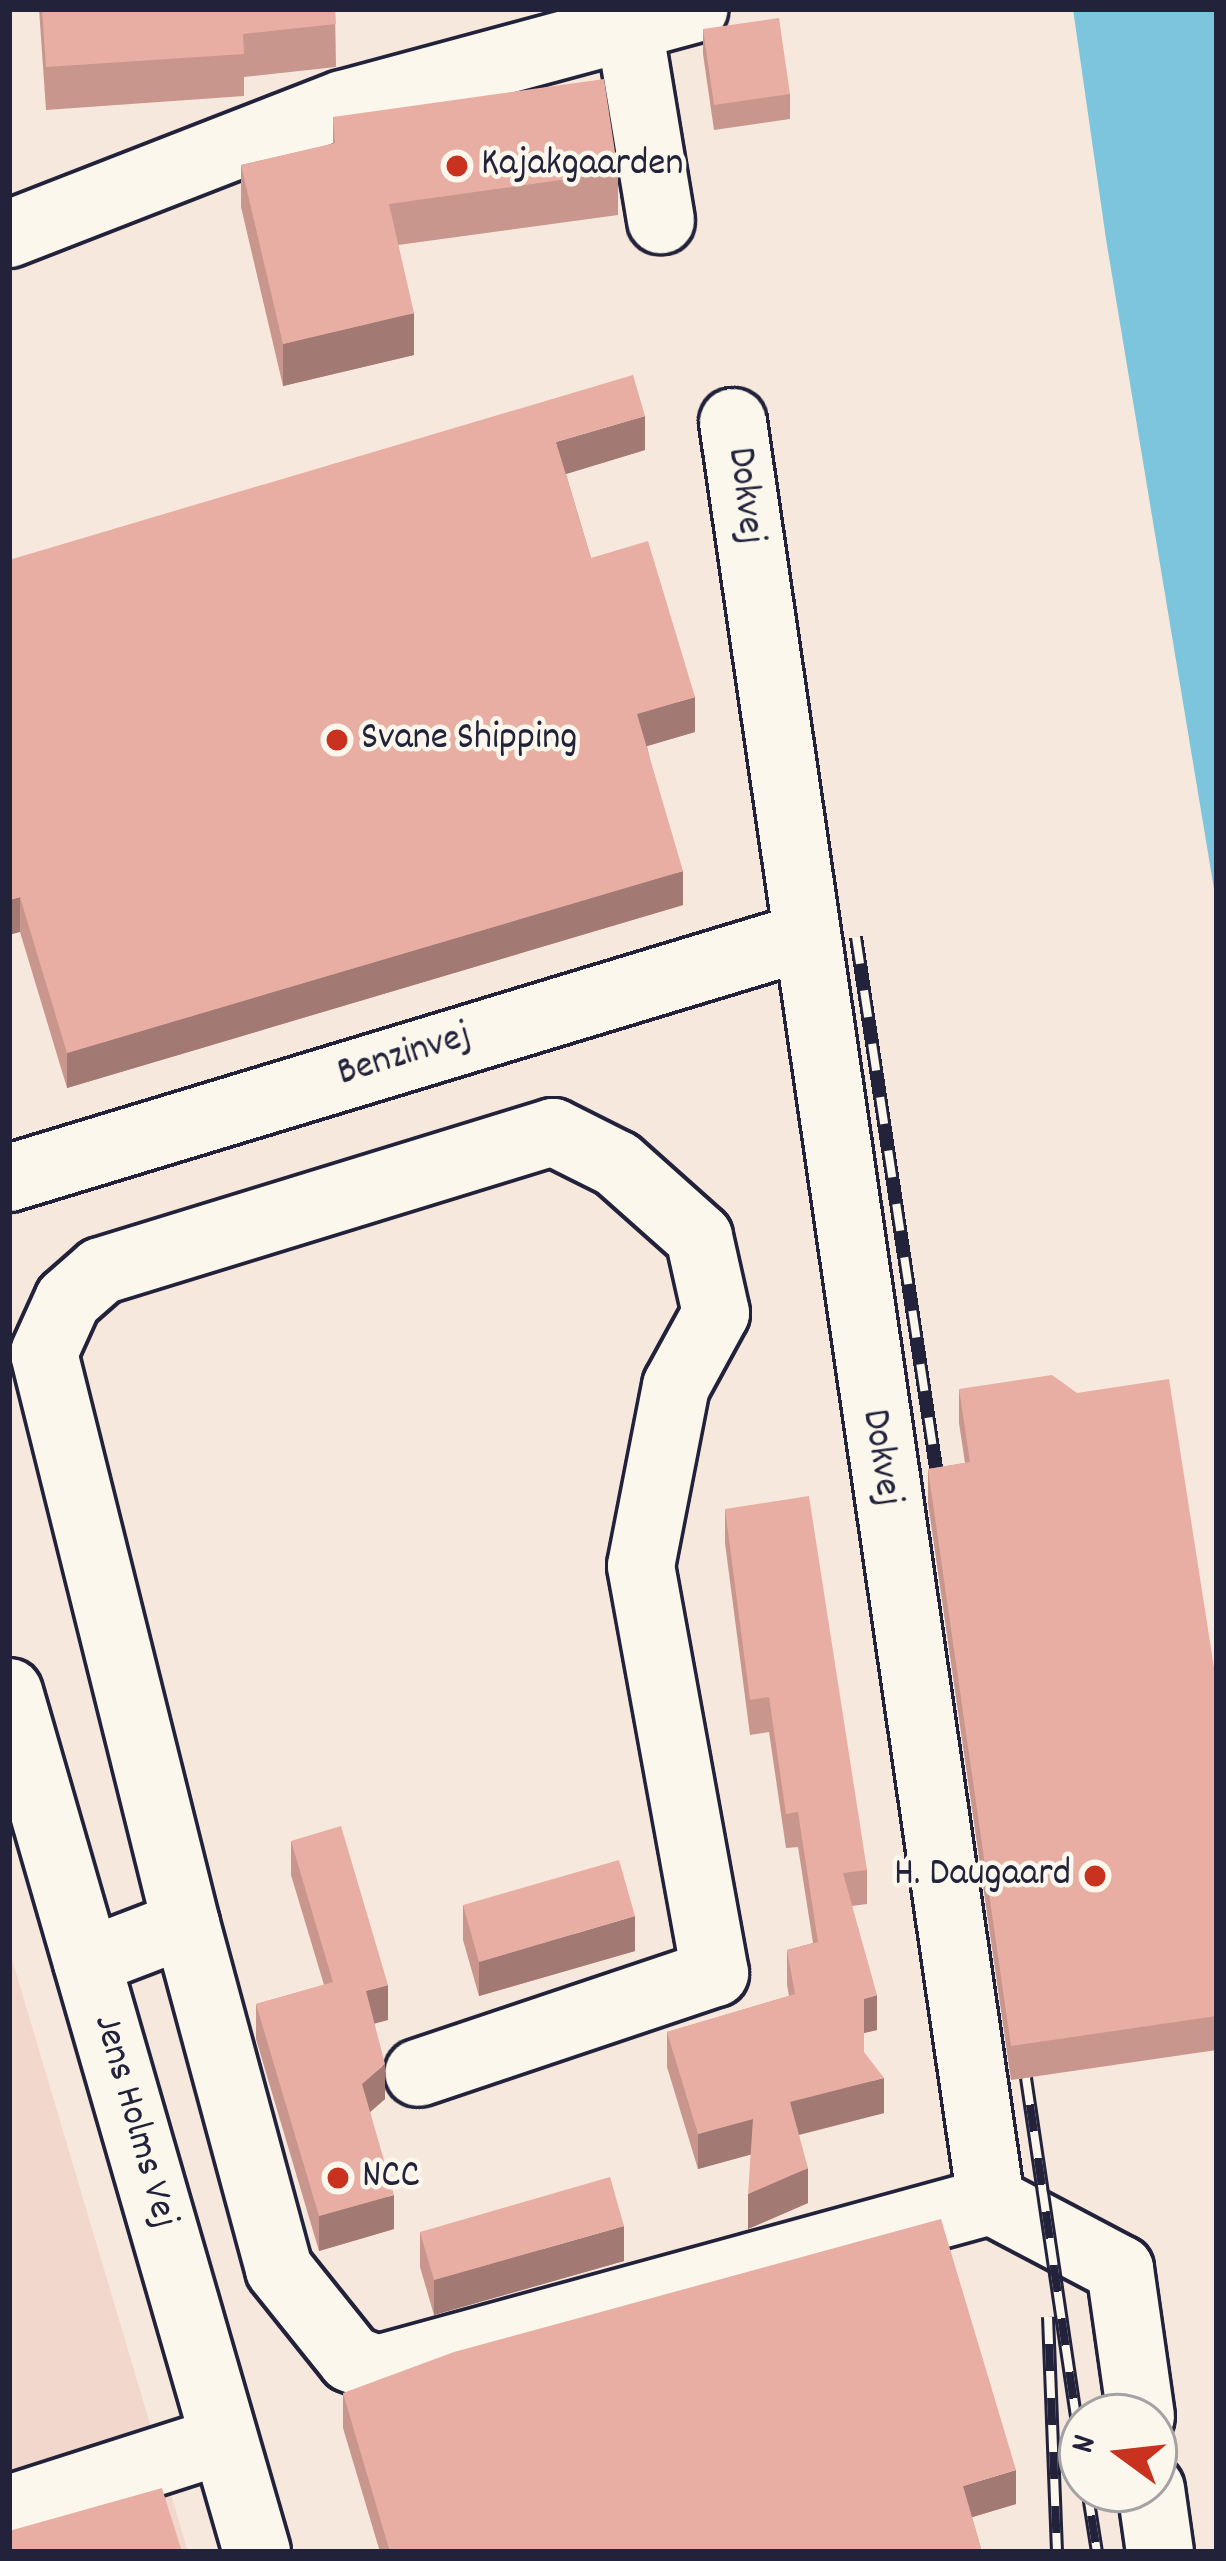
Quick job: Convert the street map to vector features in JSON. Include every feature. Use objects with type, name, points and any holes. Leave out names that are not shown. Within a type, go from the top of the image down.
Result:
[{"type":"street","points":[[9,234],[343,104],[694,9]]},
{"type":"street","points":[[629,27],[661,220]]},
{"type":"street","name":"Dokvej","points":[[734,422],[801,938],[991,2201]]},
{"type":"street","name":"Benzinvej","points":[[9,1178],[801,938]]},
{"type":"street","points":[[418,2073],[715,1973],[641,1566],[676,1386],[716,1312],[699,1238],[617,1164],[553,1132],[101,1271],[68,1300],[44,1353],[279,2269],[351,2359],[377,2369],[991,2201],[1120,2269],[1138,2393]]},
{"type":"street","name":"Jens Holms Vej","points":[[9,1692],[257,2552]]},
{"type":"street","points":[[87,1962],[187,1924]]},
{"type":"street","points":[[9,2509],[224,2440]]},
{"type":"street","points":[[1154,2513],[1160,2552]]},
{"type":"shaded area","points":[[9,1949],[188,2552],[9,2552]]},
{"type":"water","points":[[1073,9],[1217,9],[1217,907],[1106,239]]},
{"type":"building","points":[[42,9],[335,9],[336,24],[243,34],[244,54],[46,67]]},
{"type":"building","points":[[779,18],[790,94],[714,105],[703,29]]},
{"type":"building","points":[[604,79],[618,172],[389,204],[414,313],[283,344],[241,165],[335,143],[333,117]]},
{"type":"building","name":"Svane Shipping","points":[[633,375],[645,416],[556,442],[591,558],[648,541],[695,697],[637,714],[683,871],[67,1053],[20,897],[9,900],[9,560]]},
{"type":"building","name":"H. Daugaard","points":[[1052,1375],[1077,1393],[1169,1379],[1217,1687],[1217,2016],[1011,2046],[928,1469],[970,1462],[959,1389]]},
{"type":"building","points":[[809,1496],[867,1870],[843,1873],[877,1995],[864,1999],[864,2052],[884,2078],[790,2102],[808,2168],[748,2194],[753,2119],[698,2134],[667,2032],[795,1994],[787,1950],[818,1942],[798,1812],[786,1814],[769,1697],[750,1700],[725,1509]]},
{"type":"building","points":[[341,1826],[388,1985],[366,1991],[385,2064],[362,2084],[394,2195],[319,2216],[256,2004],[333,1982],[291,1841]]},
{"type":"building","points":[[619,1860],[635,1916],[479,1962],[463,1905]]},
{"type":"building","points":[[610,2177],[624,2226],[434,2280],[420,2232]]},
{"type":"building","points":[[941,2219],[1016,2470],[963,2486],[982,2552],[390,2552],[343,2393],[454,2352]]},
{"type":"building","points":[[162,2488],[182,2552],[9,2552],[9,2531]]},
{"type":"railway","points":[[856,937],[941,1501]]},
{"type":"railway","points":[[1026,2078],[1072,2393]]},
{"type":"railway","points":[[1048,2317],[1057,2552]]},
{"type":"railway","points":[[1091,2513],[1097,2552]]},
{"type":"place","name":"Kajakgaarden","points":[[457,166]]},
{"type":"place","name":"Svane Shipping","points":[[337,740]]},
{"type":"place","name":"H. Daugaard","points":[[1095,1876]]},
{"type":"place","name":"NCC","points":[[338,2178]]}]
